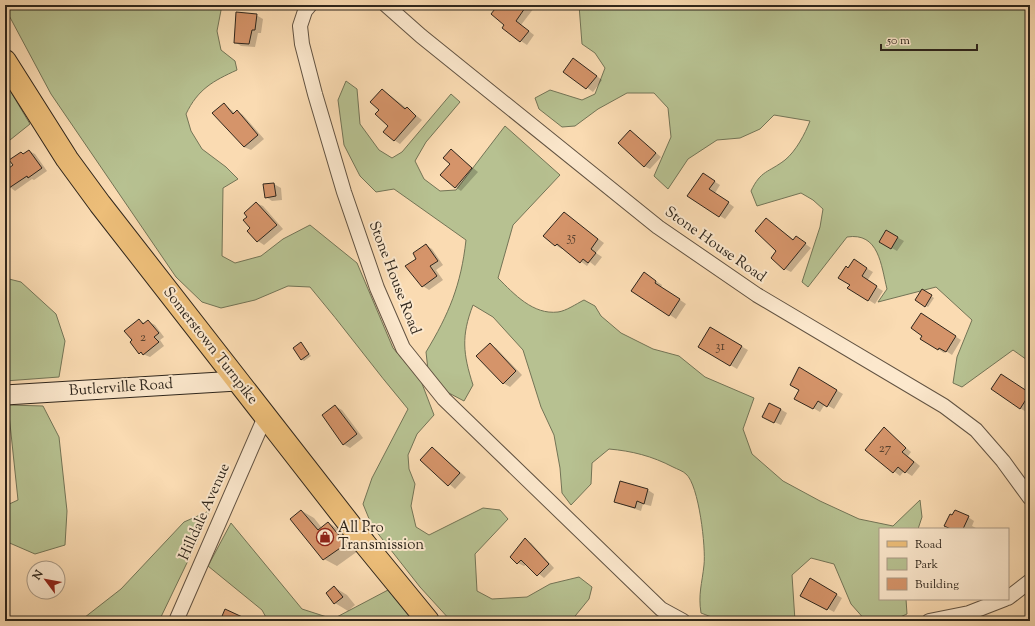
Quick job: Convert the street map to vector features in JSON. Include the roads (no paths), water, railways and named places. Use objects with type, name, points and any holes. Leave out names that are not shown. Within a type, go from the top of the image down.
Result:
[{"type":"main road","name":"Somerstown Turnpike","points":[[5,61],[43,123],[96,199],[265,417],[428,621]]},
{"type":"street","name":"Stone House Road","points":[[310,5],[305,11],[300,26],[302,44],[315,94],[344,192],[377,288],[404,348],[444,399],[546,499],[660,609],[683,621]]},
{"type":"street","name":"Stone House Road","points":[[386,5],[427,41],[658,227],[757,295],[944,406],[976,430],[1003,461],[1030,498]]},
{"type":"street","name":"Butlerville Road","points":[[5,395],[237,381]]},
{"type":"street","name":"Hilldale Avenue","points":[[176,621],[265,417]]},
{"type":"street","points":[[1009,597],[1030,582]]},
{"type":"street","points":[[930,621],[969,613],[1002,600]]},
{"type":"place","name":"All Pro Transmission","points":[[325,537]]}]
